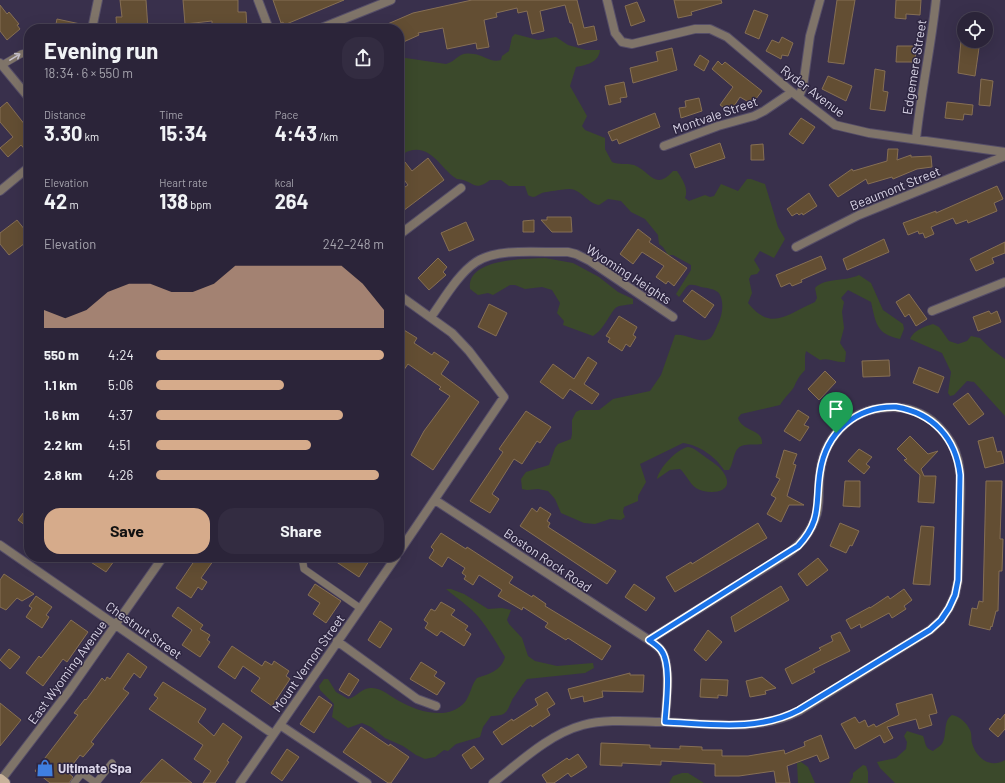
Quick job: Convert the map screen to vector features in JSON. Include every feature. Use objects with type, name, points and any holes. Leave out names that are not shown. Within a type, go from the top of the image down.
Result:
[{"type":"street","points":[[93,24],[98,0]]},
{"type":"street","points":[[258,0],[267,24]]},
{"type":"street","points":[[331,24],[391,0]]},
{"type":"street","name":"Ryder Avenue","points":[[607,0],[615,33],[622,42],[632,44],[695,29],[710,29],[727,37],[792,92],[829,121],[842,128],[1005,152]]},
{"type":"street","points":[[799,97],[803,86],[812,31],[820,0]]},
{"type":"street","name":"Edgemere Street","points":[[916,139],[920,99],[930,49],[936,0]]},
{"type":"street","points":[[1,64],[24,92]]},
{"type":"street","name":"Montvale Street","points":[[664,146],[718,126],[764,112],[792,92]]},
{"type":"street","name":"Beaumont Street","points":[[796,247],[859,215],[1005,156]]},
{"type":"street","points":[[0,191],[24,171]]},
{"type":"street","points":[[404,231],[461,188]]},
{"type":"street","name":"Wyoming Heights","points":[[431,317],[466,272],[476,262],[502,254],[568,252],[590,261],[672,317]]},
{"type":"street","points":[[932,311],[1005,282]]},
{"type":"street","points":[[404,298],[431,317],[461,342],[504,395],[503,401],[404,545]]},
{"type":"street","points":[[493,783],[553,738],[576,727],[598,722],[665,722],[752,725],[781,719],[799,710],[924,634],[941,620],[955,595],[958,573],[960,475],[955,450],[947,436],[928,418],[904,408],[888,407],[871,410],[848,421],[831,440],[824,456],[820,473],[817,512],[810,530],[802,541],[787,554],[649,640]]},
{"type":"street","name":"Boston Rock Road","points":[[435,500],[661,649],[666,659],[667,669],[665,722]]},
{"type":"street","name":"Chestnut Street","points":[[0,544],[24,561]]},
{"type":"street","name":"Chestnut Street","points":[[26,562],[274,734]]},
{"type":"street","name":"East Wyoming Avenue","points":[[2,780],[116,625],[160,562]]},
{"type":"street","name":"Mount Vernon Street","points":[[242,782],[392,562]]},
{"type":"street","points":[[337,642],[416,699],[436,706]]},
{"type":"street","points":[[280,725],[367,783]]},
{"type":"lane","points":[[1,64],[24,53]]},
{"type":"lane","points":[[303,562],[304,569],[360,608]]},
{"type":"lane","points":[[74,783],[82,772],[96,783],[112,764]]},
{"type":"green space","points":[[515,34],[538,40],[556,37],[568,45],[586,50],[600,50],[595,60],[588,64],[576,67],[570,86],[587,116],[582,126],[585,130],[605,138],[605,149],[612,162],[634,165],[657,180],[667,177],[673,171],[677,171],[686,187],[685,198],[689,201],[705,195],[710,197],[714,196],[721,184],[738,191],[747,179],[765,184],[778,227],[785,239],[774,258],[760,251],[754,260],[760,270],[757,274],[751,275],[749,279],[752,293],[748,303],[757,312],[765,317],[773,319],[780,318],[815,302],[817,298],[815,288],[819,285],[825,282],[859,275],[871,283],[883,310],[903,324],[904,329],[900,339],[886,334],[876,322],[871,302],[848,290],[841,298],[844,302],[842,312],[844,328],[840,343],[846,352],[845,362],[826,359],[820,360],[806,351],[805,370],[798,378],[793,389],[780,405],[741,414],[738,418],[740,423],[760,436],[762,439],[762,444],[741,446],[736,452],[729,470],[724,470],[712,456],[701,449],[683,443],[640,464],[646,482],[638,496],[638,501],[624,507],[623,512],[625,517],[621,520],[610,519],[595,524],[584,523],[561,513],[555,499],[548,491],[538,489],[522,489],[521,479],[526,472],[549,465],[558,444],[571,439],[572,420],[576,412],[580,410],[599,410],[613,399],[650,391],[661,375],[675,335],[683,335],[701,340],[709,339],[714,333],[720,318],[722,301],[719,293],[711,289],[692,285],[689,285],[679,297],[676,294],[691,270],[691,265],[673,255],[668,255],[659,244],[658,235],[645,219],[631,212],[621,201],[608,199],[599,205],[591,202],[577,191],[569,189],[544,193],[532,197],[528,195],[525,186],[509,186],[501,180],[490,180],[477,186],[467,181],[457,179],[451,175],[436,159],[424,151],[417,150],[404,153],[404,58],[446,64],[450,63],[461,55],[468,53],[497,61],[501,60],[502,56],[509,51],[512,37]]},
{"type":"green space","points":[[545,258],[573,263],[599,277],[618,292],[633,299],[633,304],[617,307],[601,329],[593,336],[563,325],[564,321],[557,313],[560,303],[552,290],[542,287],[525,289],[515,285],[510,285],[493,295],[488,293],[478,295],[470,289],[471,279],[477,271],[487,266],[512,260]]},
{"type":"green space","points":[[933,324],[939,327],[949,341],[958,344],[967,341],[971,336],[980,338],[990,348],[1005,359],[1005,416],[974,382],[967,381],[954,395],[950,396],[948,393],[951,372],[942,353],[910,339],[916,331]]},
{"type":"green space","points":[[688,447],[696,450],[721,469],[727,481],[726,486],[723,489],[707,492],[696,488],[691,484],[680,469],[670,470],[657,479],[661,470],[669,460],[679,451]]},
{"type":"green space","points":[[446,589],[451,589],[464,594],[488,609],[502,608],[511,610],[507,620],[522,638],[528,656],[535,661],[557,666],[593,663],[594,668],[585,673],[527,679],[521,686],[505,713],[491,716],[483,727],[480,737],[456,744],[448,751],[444,750],[435,757],[425,759],[403,746],[385,738],[371,727],[362,723],[348,728],[332,717],[334,704],[320,690],[319,686],[324,679],[328,679],[336,692],[348,699],[365,689],[376,688],[407,705],[424,711],[442,713],[458,708],[467,699],[477,678],[498,669],[501,666],[505,657],[488,629],[472,610]]},
{"type":"green space","points":[[952,715],[960,718],[969,727],[972,743],[980,757],[989,763],[1005,760],[1005,783],[895,783],[880,768],[877,762],[896,758],[906,749],[907,742],[904,736],[907,731],[923,736],[928,748],[933,751],[943,742],[947,721]]},
{"type":"green space","points":[[801,762],[808,767],[815,783],[798,783],[797,763]]},
{"type":"green space","points":[[863,765],[866,766],[868,772],[868,783],[849,783],[853,777],[853,773]]},
{"type":"green space","points":[[688,773],[704,783],[669,783],[673,776]]},
{"type":"building","points":[[120,0],[146,0],[148,24],[117,24],[116,17],[122,17]]},
{"type":"building","points":[[183,0],[238,0],[238,12],[246,12],[247,24],[212,24],[212,21],[185,24]]},
{"type":"building","points":[[273,0],[344,0],[286,24],[284,24],[283,22],[281,23]]},
{"type":"building","points":[[472,0],[577,0],[584,28],[594,26],[597,40],[578,45],[565,5],[540,11],[544,31],[532,34],[527,11],[518,13],[517,8],[496,13],[497,17],[484,20],[489,47],[477,49],[476,43],[447,49],[443,28],[418,33],[419,35],[404,42],[404,24],[388,24],[413,13]]},
{"type":"building","points":[[674,0],[721,0],[722,3],[691,12],[692,15],[678,18]]},
{"type":"building","points":[[837,0],[855,0],[844,64],[828,62]]},
{"type":"building","points":[[896,0],[921,0],[920,15],[906,14],[906,19],[895,18]]},
{"type":"building","points":[[637,2],[645,21],[631,26],[625,6]]},
{"type":"building","points":[[0,5],[7,14],[9,12],[19,24],[17,25],[20,29],[7,40],[0,31]]},
{"type":"building","points":[[754,10],[768,15],[759,39],[745,33]]},
{"type":"building","points":[[57,19],[80,24],[56,24]]},
{"type":"building","points":[[782,37],[793,43],[788,56],[782,55],[781,59],[766,51],[772,40],[779,43]]},
{"type":"building","points":[[897,46],[916,46],[915,62],[896,62]]},
{"type":"building","points":[[672,48],[677,70],[633,83],[630,68],[658,61],[656,52]]},
{"type":"building","points":[[960,48],[979,48],[975,76],[958,73]]},
{"type":"building","points":[[700,55],[709,61],[704,71],[694,65]]},
{"type":"building","points":[[718,61],[722,65],[725,62],[762,91],[752,104],[740,97],[730,112],[720,105],[733,87],[712,69]]},
{"type":"building","points":[[875,69],[885,71],[883,91],[888,92],[885,111],[870,109]]},
{"type":"building","points":[[828,76],[852,86],[846,101],[822,89]]},
{"type":"building","points":[[981,79],[993,81],[990,106],[979,105]]},
{"type":"building","points":[[624,82],[627,97],[620,98],[621,102],[609,105],[605,86]]},
{"type":"building","points":[[699,98],[702,111],[681,118],[679,108],[686,107],[685,101]]},
{"type":"building","points":[[7,102],[24,124],[24,148],[21,145],[8,157],[0,148],[13,137],[0,122],[0,108]]},
{"type":"building","points":[[947,102],[973,105],[972,115],[964,114],[963,120],[945,118]]},
{"type":"building","points":[[655,113],[660,127],[619,144],[617,139],[612,141],[608,132]]},
{"type":"building","points":[[801,118],[815,127],[803,144],[789,134]]},
{"type":"building","points":[[720,143],[725,158],[695,168],[690,154]]},
{"type":"building","points":[[763,144],[764,160],[751,160],[751,145]]},
{"type":"building","points":[[888,149],[898,149],[897,160],[911,155],[911,157],[931,156],[932,167],[917,169],[893,179],[892,177],[868,184],[866,179],[838,197],[829,185],[852,169],[853,171],[887,161]]},
{"type":"building","points":[[428,158],[444,180],[404,210],[404,188],[408,185],[404,180],[404,163],[412,171]]},
{"type":"building","points":[[997,186],[1003,199],[994,203],[997,211],[968,223],[967,220],[956,224],[953,218],[931,227],[934,234],[925,238],[923,233],[919,234],[918,231],[908,235],[903,223],[936,211],[936,213]]},
{"type":"building","points":[[809,193],[817,206],[803,215],[802,213],[799,215],[797,213],[792,216],[787,209]]},
{"type":"building","points":[[547,217],[571,217],[572,232],[552,232],[541,220],[547,220]]},
{"type":"building","points":[[17,220],[24,229],[24,244],[9,255],[0,244],[0,233]]},
{"type":"building","points":[[534,220],[534,232],[523,232],[523,221]]},
{"type":"building","points":[[466,222],[474,240],[449,251],[441,233]]},
{"type":"building","points":[[638,229],[651,239],[649,242],[687,268],[674,286],[668,281],[666,284],[656,277],[664,266],[642,252],[633,264],[620,254]]},
{"type":"building","points":[[884,239],[889,252],[847,270],[843,259]]},
{"type":"building","points":[[1005,242],[1005,253],[992,258],[994,263],[976,271],[970,259]]},
{"type":"building","points":[[821,256],[826,269],[801,280],[802,282],[792,286],[790,283],[781,287],[776,275]]},
{"type":"building","points":[[438,258],[447,267],[443,272],[446,275],[429,290],[418,278]]},
{"type":"building","points":[[692,290],[714,305],[705,318],[683,301]]},
{"type":"building","points":[[909,294],[927,319],[916,326],[909,314],[905,317],[896,302]]},
{"type":"building","points":[[489,304],[507,313],[496,336],[478,327]]},
{"type":"building","points":[[989,311],[991,314],[997,311],[1001,322],[978,331],[973,317]]},
{"type":"building","points":[[619,316],[637,327],[633,335],[636,337],[630,347],[626,344],[622,351],[608,342],[610,338],[606,336]]},
{"type":"building","points":[[404,330],[417,338],[414,343],[432,355],[434,352],[449,362],[441,374],[479,402],[433,470],[411,455],[424,431],[450,396],[439,389],[441,387],[408,364],[404,370]]},
{"type":"building","points":[[588,357],[597,363],[584,384],[599,394],[592,404],[570,389],[563,399],[540,382],[553,364],[574,379]]},
{"type":"building","points":[[889,360],[890,376],[863,377],[862,361]]},
{"type":"building","points":[[919,367],[944,377],[938,393],[913,383]]},
{"type":"building","points":[[825,371],[836,382],[819,400],[808,389]]},
{"type":"building","points":[[968,393],[984,414],[969,425],[953,404]]},
{"type":"building","points":[[798,410],[809,417],[804,425],[809,427],[800,441],[784,431]]},
{"type":"building","points":[[526,411],[551,427],[540,443],[537,441],[522,464],[514,459],[492,494],[499,499],[490,513],[470,501],[503,452],[499,449]]},
{"type":"building","points":[[910,436],[928,454],[938,451],[921,469],[924,476],[936,476],[934,503],[918,502],[920,475],[904,460],[907,459],[897,449]]},
{"type":"building","points":[[993,437],[997,452],[1001,451],[1004,463],[985,468],[978,441]]},
{"type":"building","points":[[859,449],[872,457],[866,464],[870,467],[864,474],[848,461]]},
{"type":"building","points":[[784,450],[797,454],[793,464],[796,465],[787,496],[804,505],[789,505],[781,522],[767,514],[776,498],[771,495],[780,479],[776,477]]},
{"type":"building","points":[[845,481],[860,481],[860,507],[843,506]]},
{"type":"building","points":[[986,481],[1002,481],[1000,539],[1003,539],[1002,571],[999,571],[998,611],[996,611],[990,630],[969,625],[972,608],[977,609],[979,601],[983,602]]},
{"type":"building","points":[[540,507],[551,514],[547,521],[550,523],[548,527],[616,571],[607,584],[520,526],[532,508],[537,512]]},
{"type":"building","points":[[24,512],[24,524],[18,520]]},
{"type":"building","points":[[758,523],[767,538],[675,592],[666,577],[691,562],[692,564]]},
{"type":"building","points":[[840,523],[859,531],[852,546],[850,545],[846,553],[830,546]]},
{"type":"building","points":[[921,526],[934,527],[930,585],[913,584]]},
{"type":"building","points":[[441,533],[466,549],[467,547],[513,577],[509,583],[532,597],[533,595],[546,604],[545,606],[611,646],[602,660],[568,638],[566,640],[545,627],[548,623],[523,607],[522,610],[498,596],[502,590],[479,575],[473,585],[464,579],[466,576],[462,573],[465,568],[448,557],[442,567],[429,558],[434,550],[431,547]]},
{"type":"building","points":[[818,558],[828,570],[807,586],[798,574]]},
{"type":"building","points":[[91,562],[113,562],[106,572]]},
{"type":"building","points":[[194,562],[212,562],[201,578],[207,582],[202,590],[198,587],[191,598],[176,588]]},
{"type":"building","points":[[336,562],[368,562],[359,577]]},
{"type":"building","points":[[4,574],[34,594],[22,601],[17,598],[6,610],[0,607],[0,580]]},
{"type":"building","points":[[315,584],[341,601],[326,623],[313,614],[320,603],[308,595]]},
{"type":"building","points":[[634,584],[655,598],[646,611],[625,597]]},
{"type":"building","points":[[781,586],[789,600],[735,632],[731,617]]},
{"type":"building","points":[[904,589],[912,600],[904,606],[906,609],[892,618],[889,613],[861,628],[860,624],[851,629],[846,620],[870,608],[888,596],[890,599]]},
{"type":"building","points":[[36,596],[52,607],[46,615],[49,617],[42,628],[26,617],[32,608],[29,606]]},
{"type":"building","points":[[441,602],[455,610],[451,615],[468,626],[465,630],[471,634],[464,646],[441,631],[437,636],[425,628],[428,623],[424,620],[431,609],[435,611]]},
{"type":"building","points":[[178,607],[203,625],[200,629],[210,635],[207,640],[210,642],[200,657],[182,645],[192,630],[172,616]]},
{"type":"building","points":[[71,620],[88,632],[67,662],[63,659],[43,686],[26,673],[39,656],[41,658]]},
{"type":"building","points":[[380,621],[392,629],[380,648],[368,640]]},
{"type":"building","points":[[708,630],[722,642],[706,661],[694,650]]},
{"type":"building","points":[[840,632],[850,651],[813,669],[815,672],[792,684],[785,669],[821,650],[819,648],[833,641],[831,636]]},
{"type":"building","points":[[232,646],[262,666],[265,661],[272,665],[274,661],[289,671],[286,676],[290,679],[272,706],[251,691],[260,678],[243,666],[235,679],[218,667]]},
{"type":"building","points":[[9,649],[20,657],[10,669],[0,660]]},
{"type":"building","points":[[128,653],[147,667],[140,678],[134,673],[123,689],[129,693],[91,742],[94,744],[83,757],[80,755],[67,772],[73,777],[69,783],[50,783],[35,771],[78,715],[74,713],[85,699],[86,700],[102,678],[105,681],[107,677],[110,679]]},
{"type":"building","points":[[421,662],[437,672],[434,676],[445,683],[437,695],[410,679]]},
{"type":"building","points":[[349,673],[359,680],[349,696],[339,690]]},
{"type":"building","points":[[630,673],[630,675],[644,675],[643,692],[602,691],[603,697],[584,702],[583,696],[571,699],[568,689]]},
{"type":"building","points":[[762,677],[776,688],[765,691],[766,694],[750,697],[746,681]]},
{"type":"building","points":[[701,679],[728,680],[727,696],[718,695],[718,698],[700,697]]},
{"type":"building","points":[[163,682],[206,709],[198,722],[214,736],[223,723],[242,737],[227,761],[229,762],[215,783],[203,783],[211,771],[194,759],[203,745],[149,709],[158,698],[154,695]]},
{"type":"building","points":[[547,692],[555,704],[547,709],[550,715],[532,727],[531,725],[502,745],[493,732],[512,719],[513,721],[538,705],[535,699]]},
{"type":"building","points":[[932,694],[937,713],[929,715],[932,725],[919,729],[916,719],[887,727],[893,738],[884,743],[880,735],[855,749],[841,724],[855,717],[859,723],[865,720],[868,727],[874,724],[876,727],[899,715],[896,704]]},
{"type":"building","points":[[319,696],[332,705],[314,733],[300,724]]},
{"type":"building","points":[[0,703],[21,720],[0,746]]},
{"type":"building","points":[[1005,714],[1005,729],[998,737],[989,729],[998,718],[1000,720]]},
{"type":"building","points":[[361,727],[389,746],[390,744],[409,757],[391,783],[388,783],[343,752]]},
{"type":"building","points":[[821,735],[829,758],[820,762],[817,755],[787,766],[790,783],[776,783],[774,771],[739,776],[715,776],[715,764],[661,761],[661,765],[622,763],[622,766],[600,765],[601,743],[650,745],[650,748],[680,749],[680,746],[702,747],[702,750],[722,750],[722,756],[748,756],[784,750],[785,754],[805,746],[804,742]]},
{"type":"building","points":[[474,746],[484,759],[471,769],[462,755]]},
{"type":"building","points":[[287,749],[299,757],[282,781],[271,773]]},
{"type":"building","points":[[578,754],[587,767],[571,777],[568,773],[554,783],[547,783],[542,775],[567,758],[569,760]]},
{"type":"building","points":[[162,759],[192,783],[140,783]]},
{"type":"place","name":"Ultimate Spa","points":[[45,768]]},
{"type":"route","points":[[896,407],[921,414],[935,423],[947,436],[955,450],[960,467],[958,580],[955,595],[949,608],[941,620],[924,634],[799,710],[781,719],[752,725],[665,722],[666,659],[661,649],[649,640],[798,546],[810,530],[815,518],[818,506],[821,464],[827,448],[836,433],[855,416],[879,408],[896,407]]}]
